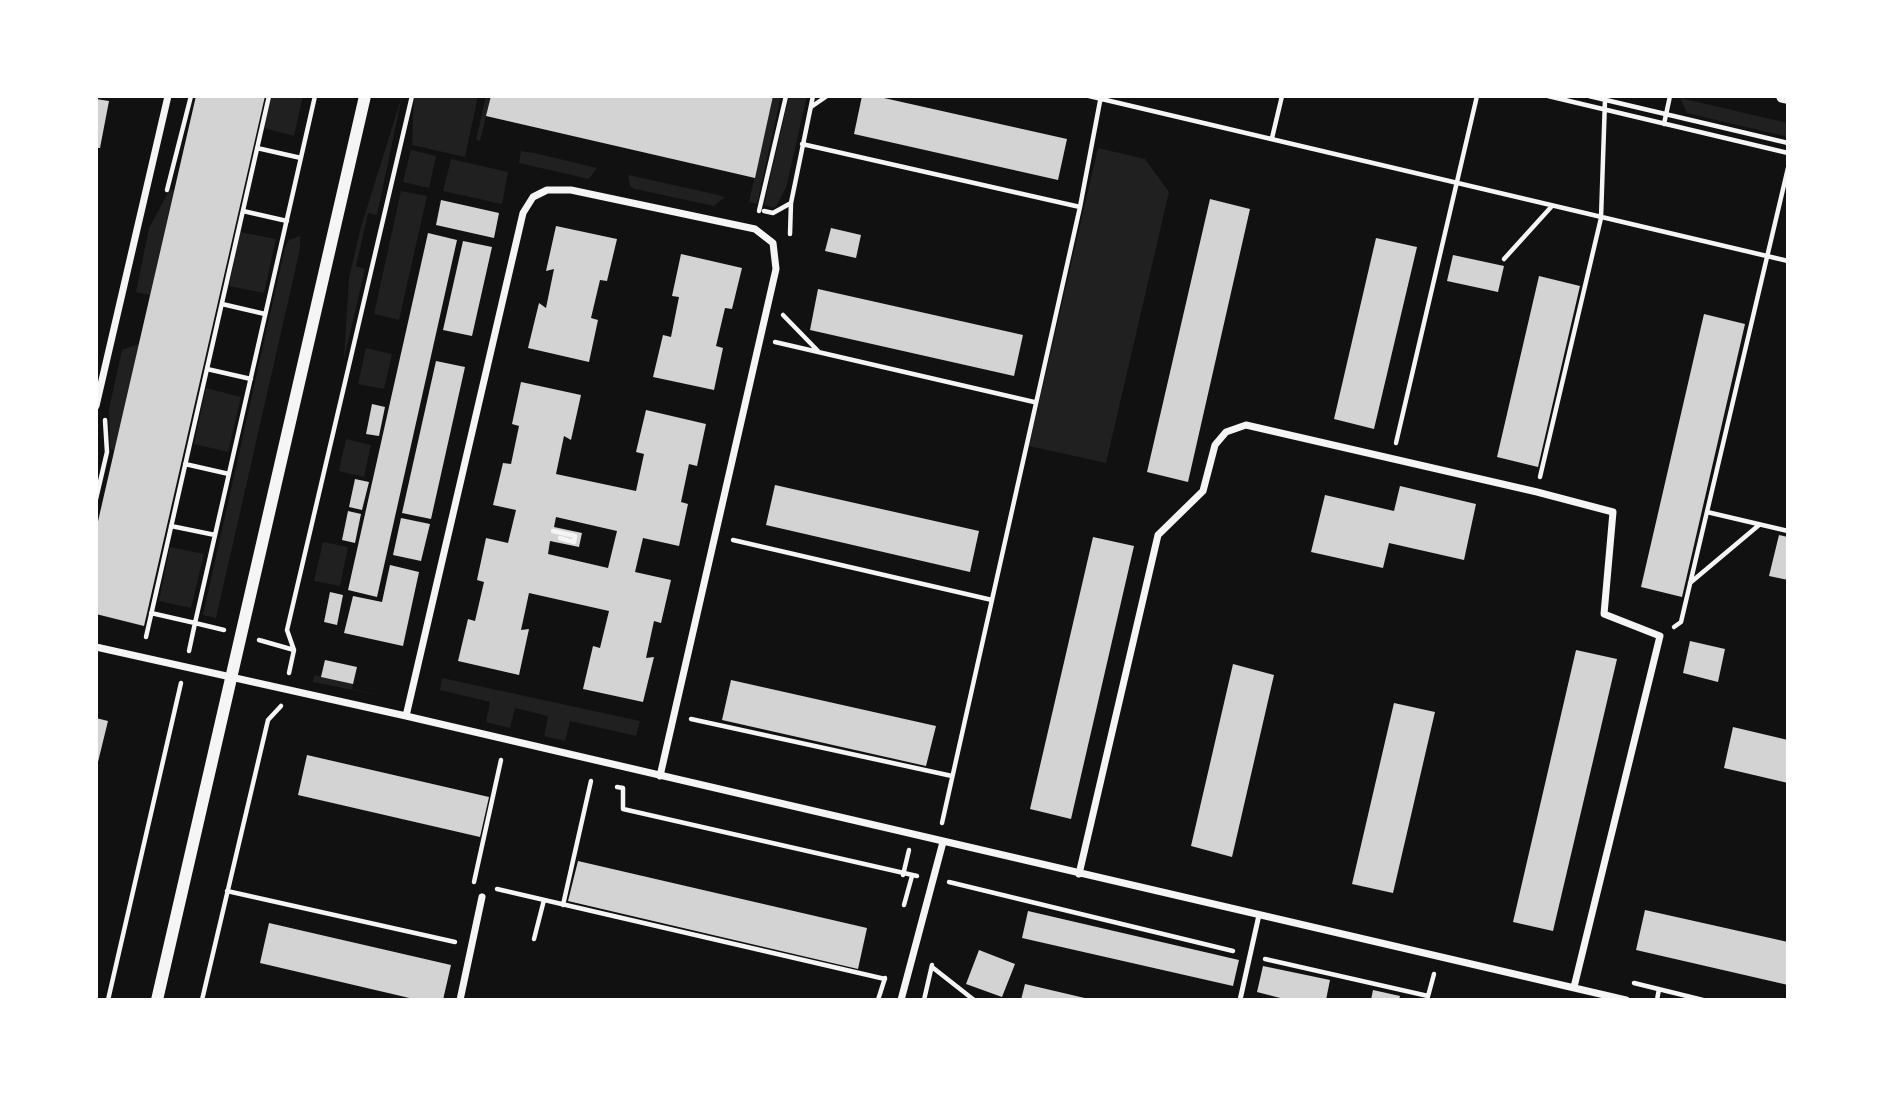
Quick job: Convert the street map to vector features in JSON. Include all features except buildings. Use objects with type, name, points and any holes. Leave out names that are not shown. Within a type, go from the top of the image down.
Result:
[{"type":"street","points":[[96,405],[168,96]]},
{"type":"street","points":[[156,1000],[365,96]]},
{"type":"street","points":[[406,716],[523,213],[533,197],[547,190],[571,191],[755,229],[773,243],[776,269],[660,776]]},
{"type":"street","points":[[1079,874],[1158,536],[1203,491],[1215,445],[1226,432],[1245,425],[1613,512],[1604,614],[1660,636],[1574,987]]},
{"type":"street","points":[[96,648],[285,688],[1626,1000]]},
{"type":"street","points":[[901,1000],[943,842]]},
{"type":"street","points":[[460,1000],[482,897]]},
{"type":"lane","points":[[1240,1000],[1259,915]]},
{"type":"path","points":[[146,637],[269,96]]},
{"type":"path","points":[[108,1000],[315,96]]},
{"type":"path","points":[[202,1000],[268,720],[281,708],[294,650],[288,630],[412,96]]},
{"type":"path","points":[[755,229],[786,96]]},
{"type":"path","points":[[790,246],[791,203],[813,96]]},
{"type":"path","points":[[810,108],[827,96]]},
{"type":"path","points":[[1089,96],[1788,261]]},
{"type":"path","points":[[1272,138],[1282,96]]},
{"type":"path","points":[[1393,459],[1478,96]]},
{"type":"path","points":[[1548,96],[1788,153]]},
{"type":"path","points":[[1589,96],[1788,143]]},
{"type":"path","points":[[1664,124],[1670,96]]},
{"type":"path","points":[[941,825],[1080,207],[1101,98]]},
{"type":"path","points":[[1537,492],[1601,218],[1605,100]]},
{"type":"path","points":[[802,144],[1080,207]]},
{"type":"path","points":[[257,148],[301,158]]},
{"type":"path","points":[[1660,636],[1681,622],[1788,168]]},
{"type":"path","points":[[760,210],[773,213],[791,203]]},
{"type":"path","points":[[1504,259],[1552,206]]},
{"type":"path","points":[[243,211],[287,221]]},
{"type":"path","points":[[769,300],[819,352]]},
{"type":"path","points":[[222,304],[265,314]]},
{"type":"path","points":[[767,340],[1034,402]]},
{"type":"path","points":[[207,369],[251,379]]},
{"type":"path","points":[[185,464],[229,474]]},
{"type":"path","points":[[1707,512],[1788,531]]},
{"type":"path","points":[[1690,584],[1759,525]]},
{"type":"path","points":[[171,526],[215,536]]},
{"type":"path","points":[[553,531],[575,536],[574,542],[560,538]]},
{"type":"path","points":[[715,536],[992,600]]},
{"type":"path","points":[[151,613],[294,650]]},
{"type":"path","points":[[281,708],[293,711]]},
{"type":"path","points":[[683,717],[952,776]]},
{"type":"path","points":[[488,757],[514,763]]},
{"type":"path","points":[[471,894],[501,760]]},
{"type":"path","points":[[579,778],[602,783]]},
{"type":"path","points":[[563,905],[591,781]]},
{"type":"path","points":[[612,786],[623,788],[624,809],[912,876],[933,877],[1428,998],[1439,957]]},
{"type":"path","points":[[902,915],[912,876]]},
{"type":"path","points":[[474,884],[885,979]]},
{"type":"path","points":[[227,891],[471,946]]},
{"type":"path","points":[[534,939],[544,900]]},
{"type":"path","points":[[878,1000],[888,967]]},
{"type":"path","points":[[932,967],[974,1000]]},
{"type":"path","points":[[1657,1000],[1659,989]]},
{"type":"shaded area","points":[[271,96],[303,96],[294,136],[264,128]]},
{"type":"shaded area","points":[[402,96],[377,215],[368,213],[356,266],[365,269],[344,359],[349,278],[361,227]]},
{"type":"shaded area","points":[[414,96],[478,96],[465,157],[412,145]]},
{"type":"shaded area","points":[[486,96],[491,96],[480,141],[476,140]]},
{"type":"shaded area","points":[[773,96],[781,96],[757,204],[749,202]]},
{"type":"shaded area","points":[[789,96],[807,96],[786,188],[775,208],[764,205]]},
{"type":"shaded area","points":[[1680,98],[1788,123],[1788,137],[1687,113]]},
{"type":"shaded area","points":[[1098,148],[1145,159],[1169,192],[1106,463],[1029,446]]},
{"type":"shaded area","points":[[411,150],[436,156],[429,188],[403,182]]},
{"type":"shaded area","points":[[521,151],[597,168],[589,179],[519,163]]},
{"type":"shaded area","points":[[451,159],[508,172],[502,204],[443,191]]},
{"type":"shaded area","points":[[628,175],[725,197],[714,206],[635,189],[630,186]]},
{"type":"shaded area","points":[[174,190],[150,295],[136,292],[149,228],[169,191]]},
{"type":"shaded area","points":[[401,191],[427,196],[399,320],[374,314]]},
{"type":"shaded area","points":[[240,232],[276,239],[264,293],[229,286]]},
{"type":"shaded area","points":[[300,236],[300,249],[216,618],[203,615],[285,247],[289,240]]},
{"type":"shaded area","points":[[139,344],[115,450],[110,449],[109,409],[122,350]]},
{"type":"shaded area","points":[[366,348],[392,354],[384,389],[358,384]]},
{"type":"shaded area","points":[[206,388],[241,397],[228,452],[194,444]]},
{"type":"shaded area","points":[[346,439],[371,445],[364,477],[339,471]]},
{"type":"shaded area","points":[[323,542],[348,547],[340,586],[314,581]]},
{"type":"shaded area","points":[[170,547],[204,554],[191,608],[159,601]]},
{"type":"shaded area","points":[[314,675],[353,684],[352,689],[389,697],[313,682]]},
{"type":"shaded area","points":[[442,678],[640,721],[636,736],[570,721],[565,741],[544,736],[548,716],[515,708],[510,728],[486,722],[490,702],[440,690]]}]
